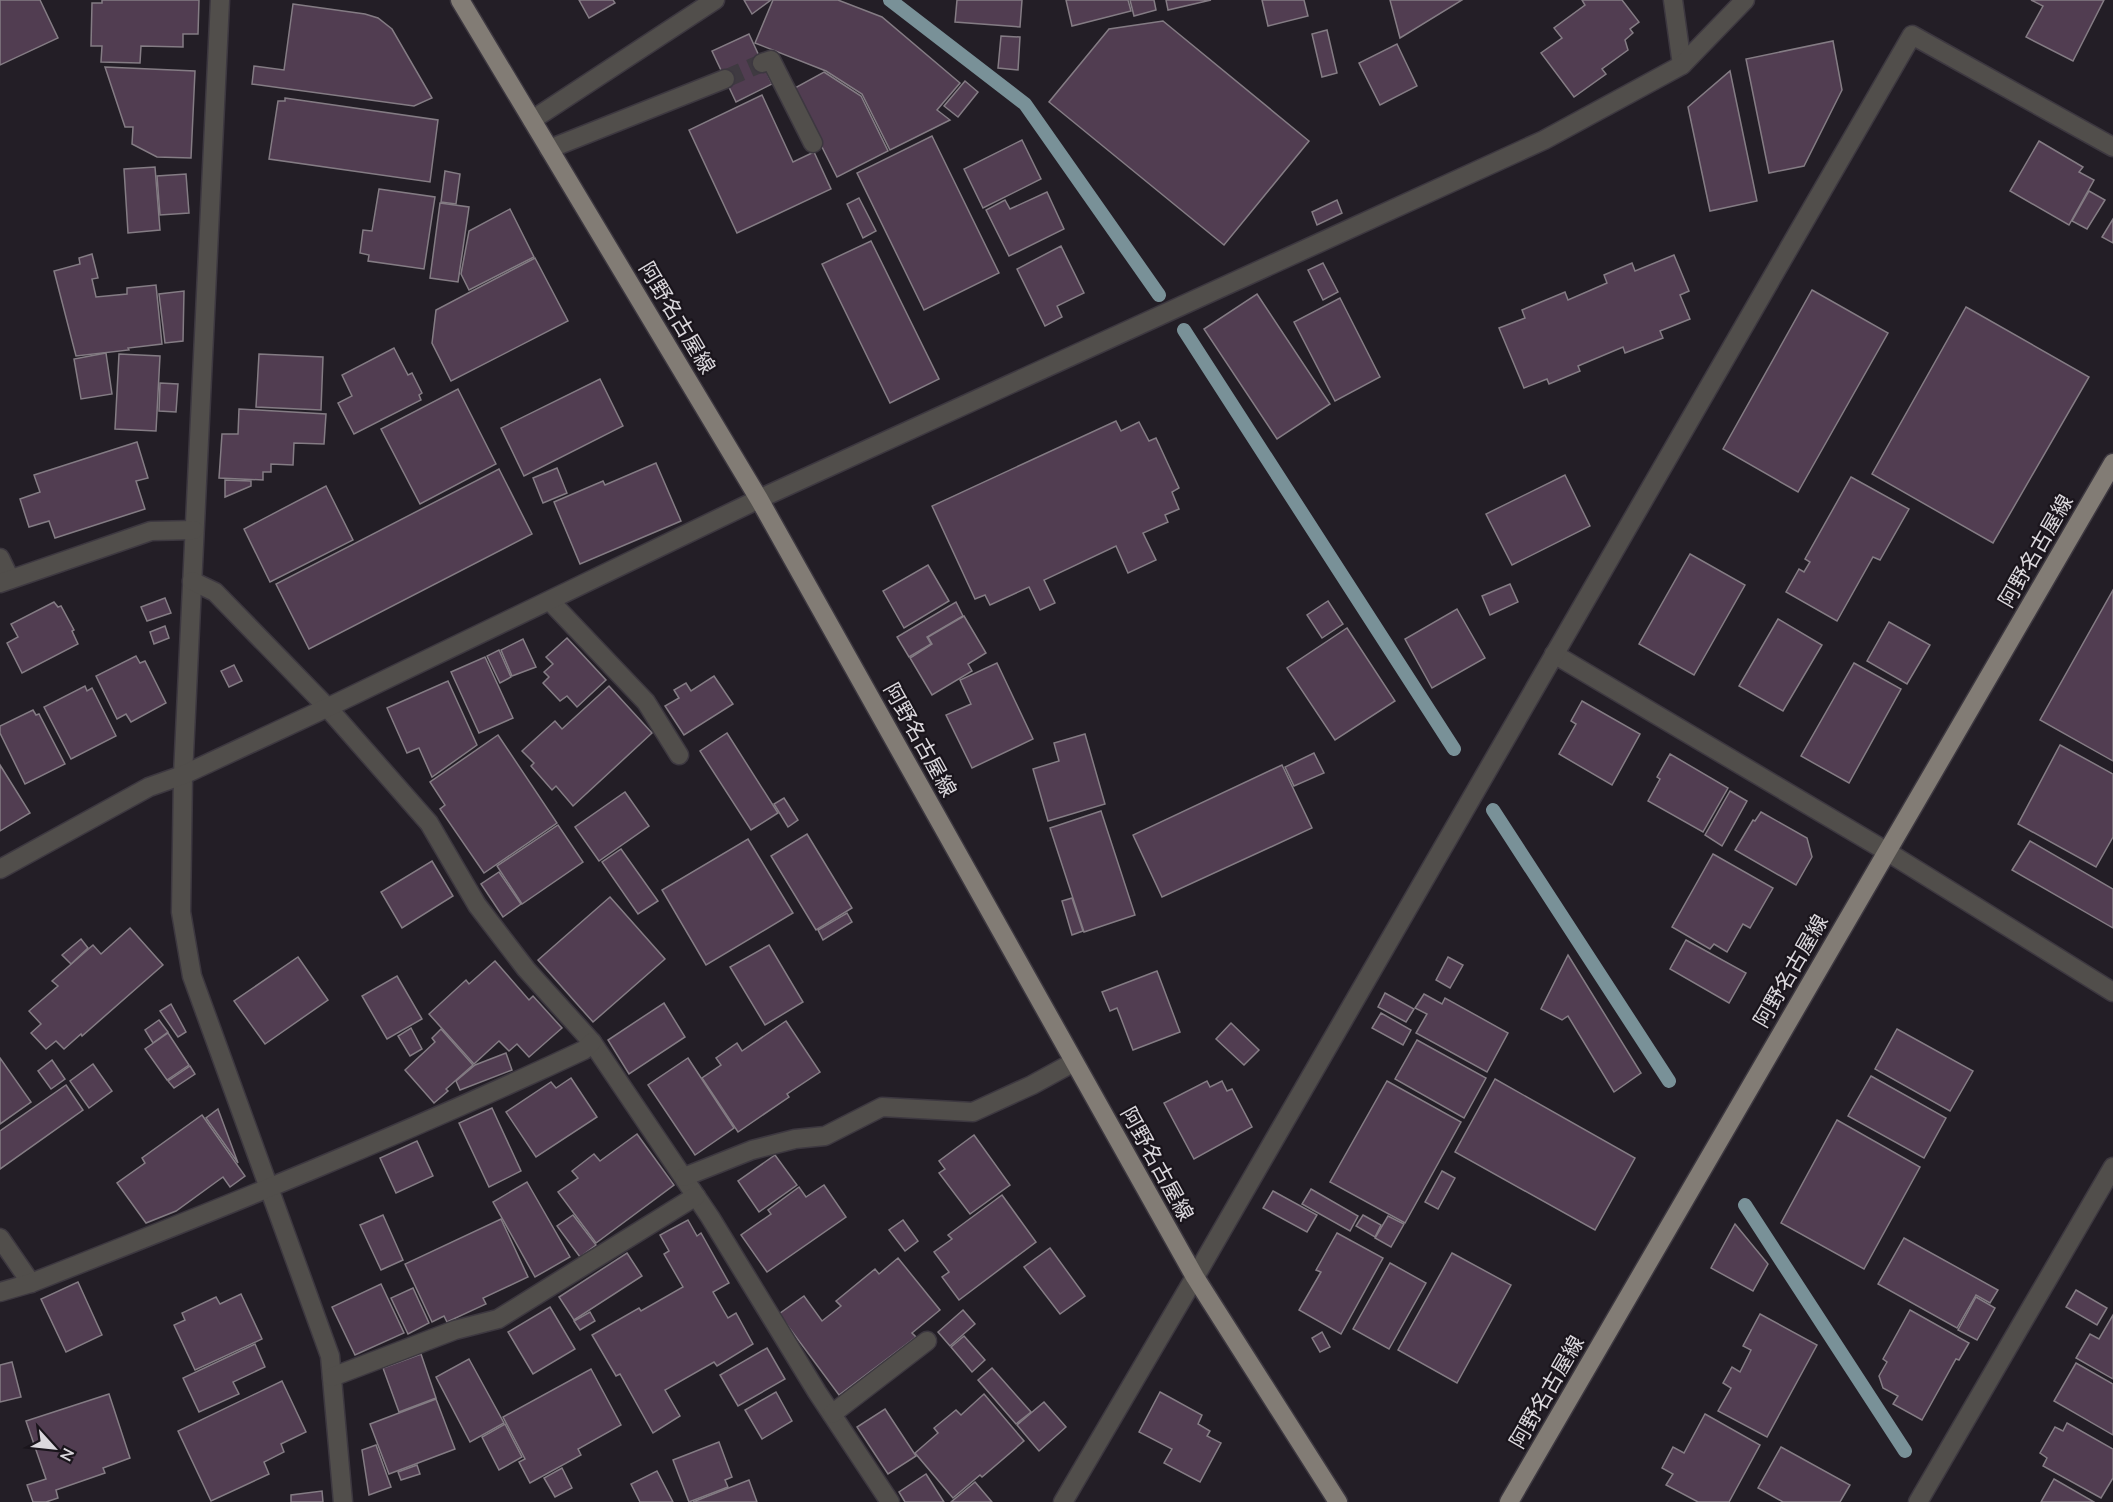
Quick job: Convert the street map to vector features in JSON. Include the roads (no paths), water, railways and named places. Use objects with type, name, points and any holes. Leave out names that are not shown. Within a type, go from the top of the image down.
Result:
[{"type":"main road","name":"阿野名古屋線","points":[[460,0],[759,499],[1195,1277],[1338,1502]]},
{"type":"main road","name":"阿野名古屋線","points":[[1509,1502],[2113,463]]},
{"type":"street","points":[[220,0],[183,775],[182,912],[192,976],[330,1356],[343,1502]]},
{"type":"street","points":[[532,120],[715,0]]},
{"type":"street","points":[[1673,0],[1682,65]]},
{"type":"street","points":[[0,869],[149,787],[183,775],[759,499],[1534,145],[1682,65],[1745,0]]},
{"type":"street","points":[[1063,1502],[1912,35],[2113,147]]},
{"type":"street","points":[[762,63],[771,60],[813,143]]},
{"type":"street","points":[[549,149],[725,79]]},
{"type":"street","points":[[0,558],[5,581],[151,531],[194,530]]},
{"type":"street","points":[[192,581],[215,592],[327,707],[429,824],[477,905],[526,969],[592,1042],[684,1177],[832,1414],[890,1502]]},
{"type":"street","points":[[550,600],[646,702],[679,755]]},
{"type":"street","points":[[1554,654],[1886,851],[2113,992]]},
{"type":"street","points":[[0,1292],[31,1283],[269,1189],[498,1090],[584,1050],[592,1042]]},
{"type":"street","points":[[684,1177],[752,1150],[795,1139],[825,1136],[882,1107],[973,1112],[1032,1085],[1074,1062]]},
{"type":"street","points":[[1918,1502],[2113,1167]]},
{"type":"street","points":[[332,1377],[455,1330],[498,1319],[696,1196]]},
{"type":"street","points":[[0,1238],[31,1283]]},
{"type":"street","points":[[832,1414],[927,1341]]},
{"type":"waterway","points":[[890,0],[1025,104],[1159,295]]},
{"type":"waterway","points":[[1184,330],[1454,749]]},
{"type":"waterway","points":[[1493,810],[1669,1081]]},
{"type":"waterway","points":[[1745,1205],[1905,1451]]},
{"type":"tunnel","points":[[725,79],[762,63]]}]
